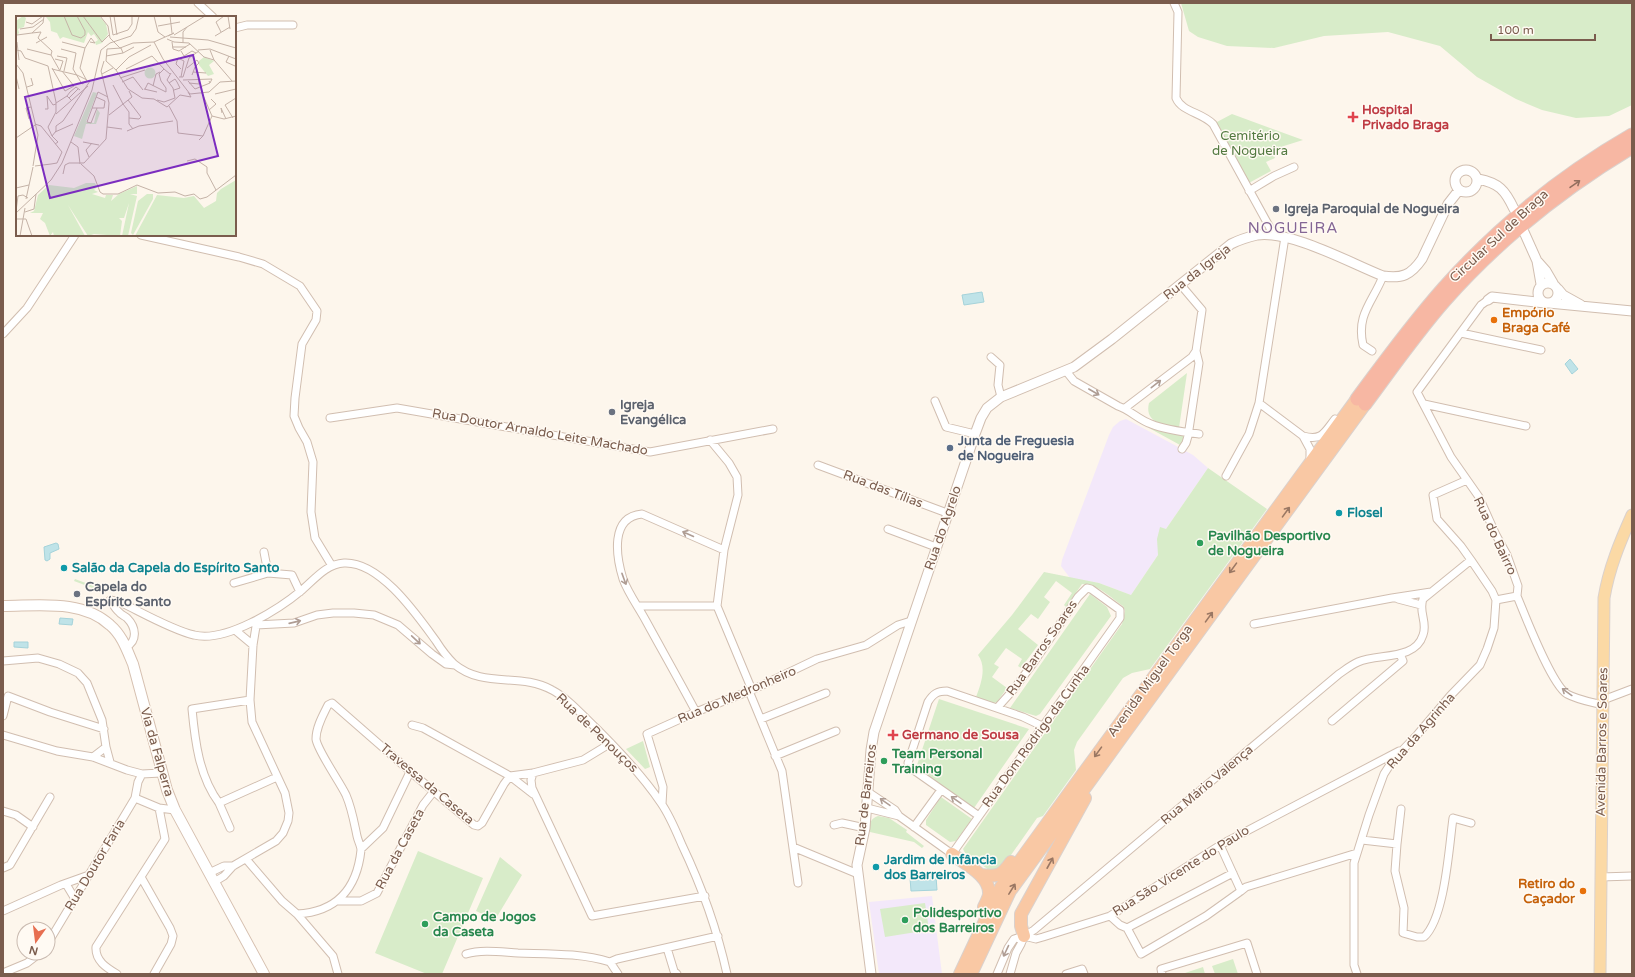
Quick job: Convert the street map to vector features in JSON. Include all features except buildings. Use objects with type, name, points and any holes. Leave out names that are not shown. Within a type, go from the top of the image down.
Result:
[{"type":"highway","name":"Circular Sul de Braga","points":[[1359,402],[1407,332],[1429,305],[1482,248],[1557,183],[1632,135]]},
{"type":"highway","name":"Circular Sul de Braga","points":[[1359,402],[1427,322],[1484,260],[1514,231],[1551,201],[1632,147]]},
{"type":"highway","name":"Avenida Miguel Torga","points":[[964,973],[974,945],[1001,887],[1310,463],[1359,402]]},
{"type":"highway","name":"Avenida Miguel Torga","points":[[964,973],[1010,891],[1035,855],[1097,774],[1359,402]]},
{"type":"highway","points":[[1024,936],[1021,926],[1021,914],[1076,817],[1097,774]]},
{"type":"highway","points":[[981,875],[997,876],[1005,870],[1034,830],[1045,826]]},
{"type":"highway","points":[[952,854],[981,875],[989,890],[989,897],[976,928],[974,945]]},
{"type":"main road","name":"Avenida Barros e Soares","points":[[1600,974],[1604,598],[1608,574],[1616,550],[1632,515]]},
{"type":"main road","name":"Via da Falperra","points":[[3,606],[52,606],[85,610],[100,617],[110,625],[126,647],[133,664],[161,773],[175,810],[264,974]]},
{"type":"street","points":[[198,3],[212,16]]},
{"type":"street","points":[[1174,3],[1178,12],[1176,98],[1178,104],[1203,116],[1213,124],[1273,235]]},
{"type":"street","points":[[236,28],[247,25],[293,25]]},
{"type":"street","points":[[1249,191],[1274,176],[1294,167]]},
{"type":"street","points":[[1470,170],[1478,179],[1477,186],[1472,191],[1465,193],[1459,190],[1455,179],[1459,172],[1470,170]]},
{"type":"street","points":[[1478,179],[1490,181],[1501,187],[1514,209]]},
{"type":"street","name":"Rua da Igreja","points":[[974,434],[987,408],[1001,397],[1074,367],[1094,353],[1231,244],[1258,235],[1285,237],[1383,276],[1403,276],[1417,266],[1422,259],[1448,204],[1459,190]]},
{"type":"street","points":[[1524,232],[1537,261],[1540,286],[1538,297],[1547,303]]},
{"type":"street","points":[[3,334],[27,308],[74,236]]},
{"type":"street","points":[[145,236],[239,257],[263,264],[300,286],[317,312],[316,320],[302,344],[294,416],[307,442],[313,462],[311,512],[315,538],[332,566]]},
{"type":"street","points":[[1226,476],[1249,434],[1259,403],[1285,237]]},
{"type":"street","points":[[1537,261],[1546,271],[1558,293],[1556,300],[1547,303]]},
{"type":"street","points":[[1372,351],[1363,345],[1360,334],[1361,320],[1366,306],[1383,276]]},
{"type":"street","points":[[1517,300],[1549,282],[1563,295],[1584,306]]},
{"type":"street","points":[[1180,284],[1202,310],[1196,351],[1199,363],[1188,433],[1186,443],[1182,449]]},
{"type":"street","points":[[1540,350],[1461,333],[1481,305],[1492,297],[1632,311]]},
{"type":"street","name":"Rua do Bairro","points":[[1461,333],[1417,392],[1451,457],[1479,497],[1512,565],[1518,586],[1517,596],[1546,662],[1561,688],[1566,693],[1573,696],[1603,702]]},
{"type":"street","points":[[1125,408],[1192,357],[1196,351]]},
{"type":"street","points":[[991,357],[1000,365],[998,385],[1001,397]]},
{"type":"street","points":[[1066,371],[1074,381],[1118,406],[1125,408],[1131,414],[1150,424],[1167,429],[1200,434]]},
{"type":"street","points":[[935,401],[946,428],[974,434]]},
{"type":"street","points":[[1259,403],[1303,436],[1315,439],[1320,437],[1341,411],[1359,402]]},
{"type":"street","points":[[1424,404],[1526,426]]},
{"type":"street","name":"Rua Doutor Arnaldo Leite Machado","points":[[330,418],[397,408],[650,452],[773,429]]},
{"type":"street","name":"Rua do Agrelo","points":[[910,622],[974,434]]},
{"type":"street","points":[[1303,436],[1310,449],[1310,463]]},
{"type":"street","points":[[710,440],[729,463],[737,477],[738,495],[724,550],[717,606],[782,771],[798,883]]},
{"type":"street","name":"Rua das Tílias","points":[[818,465],[947,513]]},
{"type":"street","points":[[1467,480],[1433,495],[1436,519],[1461,546],[1469,562],[1492,592],[1496,600],[1517,596]]},
{"type":"street","points":[[696,712],[623,579],[616,549],[619,530],[625,520],[642,514],[724,550]]},
{"type":"street","points":[[888,529],[936,547]]},
{"type":"street","points":[[264,552],[268,573]]},
{"type":"street","points":[[1392,598],[1414,602],[1421,605],[1423,599],[1469,562]]},
{"type":"street","name":"Rua de Penouços","points":[[257,622],[300,592],[317,576],[332,566],[342,563],[353,564],[363,567],[376,574],[401,596],[445,655],[455,665],[472,675],[487,680],[519,680],[550,689],[563,697],[638,771],[662,804],[670,818],[705,896],[718,936],[727,974]]},
{"type":"street","points":[[234,583],[268,573],[292,575],[300,592]]},
{"type":"street","name":"Rua Dom Rodrigo da Cunha","points":[[952,854],[1120,618],[1120,610],[1116,606],[1091,589],[1087,588]]},
{"type":"street","name":"Rua Barros Soares","points":[[997,708],[1014,689],[1078,597],[1087,588]]},
{"type":"street","points":[[1254,624],[1432,592]]},
{"type":"street","points":[[126,647],[132,644],[135,637],[133,628],[128,619],[119,612],[110,600],[120,602],[193,635],[205,637],[235,630],[257,622],[294,623],[317,615],[333,613],[374,615],[398,625],[446,664],[455,665]]},
{"type":"street","name":"Rua da Agrinha","points":[[1357,974],[1354,965],[1354,863],[1369,815],[1387,769],[1393,760],[1480,665],[1494,628],[1496,600]]},
{"type":"street","name":"Rua Mário Valença","points":[[997,974],[1010,943],[1014,939],[1024,936],[1034,930],[1339,674],[1358,662],[1400,654],[1416,647],[1423,636],[1425,622],[1421,605]]},
{"type":"street","points":[[638,606],[717,606]]},
{"type":"street","points":[[214,882],[224,876],[233,866],[276,841],[283,833],[288,821],[289,812],[285,793],[252,722],[250,700],[253,646],[257,622]]},
{"type":"street","name":"Rua do Medronheiro","points":[[662,804],[663,787],[647,734],[696,712],[750,691],[817,659],[866,646],[898,625],[910,622]]},
{"type":"street","name":"Rua de Barreiros","points":[[871,974],[858,874],[858,859],[865,828],[871,750],[874,732],[910,622]]},
{"type":"street","points":[[893,629],[907,632]]},
{"type":"street","points":[[235,630],[253,646]]},
{"type":"street","points":[[1332,721],[1403,661],[1400,654]]},
{"type":"street","points":[[3,661],[38,658],[59,664],[78,673],[87,683],[104,729],[106,747],[110,762]]},
{"type":"street","points":[[1603,702],[1632,688]]},
{"type":"street","name":"Rua Barros Soares","points":[[979,816],[912,769],[908,763],[928,702],[933,694],[940,691],[947,691],[997,708],[1042,726]]},
{"type":"street","points":[[761,719],[826,693]]},
{"type":"street","points":[[3,716],[8,696],[50,712],[104,729]]},
{"type":"street","points":[[230,828],[219,803],[213,795],[202,768],[195,739],[192,709],[250,700]]},
{"type":"street","name":"Travessa da Caseta","points":[[361,849],[354,815],[346,794],[324,757],[316,740],[320,721],[328,705],[332,703],[410,772],[474,825],[478,826],[482,823],[510,776]]},
{"type":"street","points":[[412,725],[430,731],[510,776],[536,797]]},
{"type":"street","points":[[775,756],[836,732]]},
{"type":"street","points":[[3,735],[57,751],[93,756],[127,770],[142,774],[161,773]]},
{"type":"street","points":[[510,776],[533,773],[583,760],[611,743]]},
{"type":"street","points":[[93,756],[106,747]]},
{"type":"street","name":"Rua São Vicente do Paulo","points":[[1024,936],[1036,939],[1110,916],[1220,845],[1374,762],[1404,748]]},
{"type":"street","points":[[1374,762],[1387,769]]},
{"type":"street","points":[[297,914],[309,913],[337,902],[351,886],[357,872],[361,849],[383,828],[410,772]]},
{"type":"street","points":[[533,773],[531,780],[532,788],[592,916],[705,896]]},
{"type":"street","name":"Rua Doutor Faria","points":[[56,930],[135,798],[138,782],[142,774]]},
{"type":"street","points":[[219,803],[277,777]]},
{"type":"street","points":[[914,827],[941,790]]},
{"type":"street","name":"Rua da Caseta","points":[[337,902],[361,901],[377,893],[423,805],[434,791]]},
{"type":"street","points":[[868,792],[895,810],[899,816],[952,854]]},
{"type":"street","points":[[3,868],[10,865],[50,797]]},
{"type":"street","points":[[135,798],[159,808],[175,810]]},
{"type":"street","points":[[118,974],[105,967],[99,960],[95,952],[96,947],[165,839],[159,808]]},
{"type":"street","points":[[866,808],[899,816]]},
{"type":"street","points":[[1401,809],[1395,871],[1404,908],[1403,933],[1417,937],[1424,938],[1429,933],[1441,903],[1452,818],[1472,823]]},
{"type":"street","points":[[3,811],[16,815],[33,827]]},
{"type":"street","points":[[834,825],[842,823],[865,828]]},
{"type":"street","points":[[1362,840],[1397,844]]},
{"type":"street","points":[[1220,845],[1241,892]]},
{"type":"street","points":[[793,847],[858,874]]},
{"type":"street","points":[[1110,916],[1120,925],[1127,928],[1140,954],[1206,916],[1246,887],[1357,853]]},
{"type":"street","points":[[246,859],[282,901],[297,914],[333,956],[338,974]]},
{"type":"street","points":[[209,873],[219,868],[233,866]]},
{"type":"street","points":[[1127,928],[1232,873]]},
{"type":"street","points":[[3,911],[89,875]]},
{"type":"street","points":[[1601,876],[1632,876]]},
{"type":"street","points":[[141,877],[170,928],[172,936],[171,944],[154,974]]},
{"type":"street","points":[[66,884],[75,899]]},
{"type":"street","points":[[610,962],[617,959],[718,936]]},
{"type":"street","points":[[1010,974],[1016,953],[1024,936]]},
{"type":"street","points":[[1161,972],[1247,943],[1257,974]]},
{"type":"street","points":[[667,948],[674,971],[677,974]]},
{"type":"street","points":[[466,954],[473,952],[491,952],[594,957],[610,962],[618,974]]},
{"type":"street","points":[[3,974],[30,961]]},
{"type":"street","points":[[1066,974],[1082,969],[1084,974]]},
{"type":"shaded area","points":[[1126,419],[1193,455],[1208,468],[1166,529],[1158,547],[1158,555],[1131,595],[1099,583],[1070,578],[1061,566],[1109,435],[1113,427],[1120,421]]},
{"type":"shaded area","points":[[932,896],[942,974],[879,974],[869,902]]},
{"type":"green space","points":[[1181,3],[1632,3],[1632,105],[1609,116],[1576,118],[1542,110],[1516,99],[1477,77],[1440,46],[1388,32],[1324,36],[1274,48],[1227,46],[1198,37],[1189,31]]},
{"type":"green space","name":"Cemitério de Nogueira","points":[[1232,114],[1303,140],[1271,150],[1275,158],[1266,162],[1271,171],[1247,184],[1215,123]]},
{"type":"green space","points":[[1187,373],[1179,428],[1156,422],[1149,415],[1149,403]]},
{"type":"green space","points":[[1149,428],[1184,435],[1185,437],[1180,445]]},
{"type":"green space","points":[[1208,468],[1267,509],[1150,669],[1132,673],[1123,678],[1077,742],[1074,750],[1076,770],[1043,816],[1037,818],[1004,865],[994,871],[989,870],[965,853],[963,849],[1122,624],[1125,611],[1123,606],[1104,592],[1093,586],[1082,584],[1066,607],[1064,605],[1072,593],[1056,581],[1044,597],[1050,602],[1038,619],[1031,614],[1018,629],[1038,645],[1021,668],[1018,666],[1022,659],[1006,648],[994,664],[999,667],[992,677],[1007,688],[997,702],[994,703],[976,697],[983,670],[981,660],[978,655],[1012,615],[1044,572],[1099,583],[1131,595],[1158,555],[1157,539],[1160,527],[1166,529]]},
{"type":"green space","points":[[75,579],[107,591],[106,593],[74,581]]},
{"type":"green space","points":[[1090,594],[1107,607],[1111,616],[1040,714],[1036,716],[1010,708]]},
{"type":"green space","points":[[939,699],[1029,729],[974,808],[916,768]]},
{"type":"green space","points":[[643,741],[650,767],[645,769],[626,749]]},
{"type":"green space","points":[[941,797],[972,819],[956,841],[950,842],[926,825],[926,820]]},
{"type":"green space","points":[[878,816],[889,818],[907,830],[906,832],[924,846],[922,848],[914,842],[870,832],[870,825],[873,819]]},
{"type":"green space","name":"Campo de Jogos da Caseta","points":[[418,851],[483,878],[442,974],[427,974],[375,953]]},
{"type":"green space","points":[[500,857],[522,875],[495,920],[476,911]]},
{"type":"green space","name":"Polidesportivo dos Barreiros","points":[[925,903],[929,930],[885,937],[880,909]]},
{"type":"green space","points":[[1233,959],[1238,974],[1215,974],[1212,966]]},
{"type":"green space","points":[[1203,967],[1205,974],[1182,974]]},
{"type":"water","points":[[982,292],[984,302],[964,305],[962,295]]},
{"type":"water","points":[[1570,359],[1578,369],[1572,374],[1565,364]]},
{"type":"water","points":[[56,543],[58,544],[59,549],[50,553],[50,559],[47,561],[45,560],[44,547]]},
{"type":"water","points":[[60,618],[73,619],[72,625],[59,624]]},
{"type":"water","points":[[14,642],[28,642],[28,648],[14,647]]},
{"type":"water","points":[[936,876],[937,890],[911,891],[910,878]]},
{"type":"place","name":"Hospital Privado Braga","points":[[1353,117]]},
{"type":"place","name":"Igreja Paroquial de Nogueira","points":[[1276,209]]},
{"type":"place","name":"Empório Braga Café","points":[[1494,320]]},
{"type":"place","name":"Igreja Evangélica","points":[[612,412]]},
{"type":"place","name":"Junta de Freguesia de Nogueira","points":[[950,448]]},
{"type":"place","name":"Flosel","points":[[1339,513]]},
{"type":"place","name":"Pavilhão Desportivo de Nogueira","points":[[1200,543]]},
{"type":"place","name":"Salão da Capela do Espírito Santo","points":[[64,568]]},
{"type":"place","name":"Capela do Espírito Santo","points":[[77,594]]},
{"type":"place","name":"Germano de Sousa","points":[[893,735]]},
{"type":"place","name":"Team Personal Training","points":[[884,761]]},
{"type":"place","name":"Jardim de Infância dos Barreiros","points":[[876,867]]},
{"type":"place","name":"Retiro do Caçador","points":[[1583,891]]},
{"type":"place","name":"Polidesportivo dos Barreiros","points":[[905,920]]},
{"type":"place","name":"Campo de Jogos da Caseta","points":[[425,924]]},
{"type":"district","name":"NOGUEIRA","points":[[1293,228]]}]
